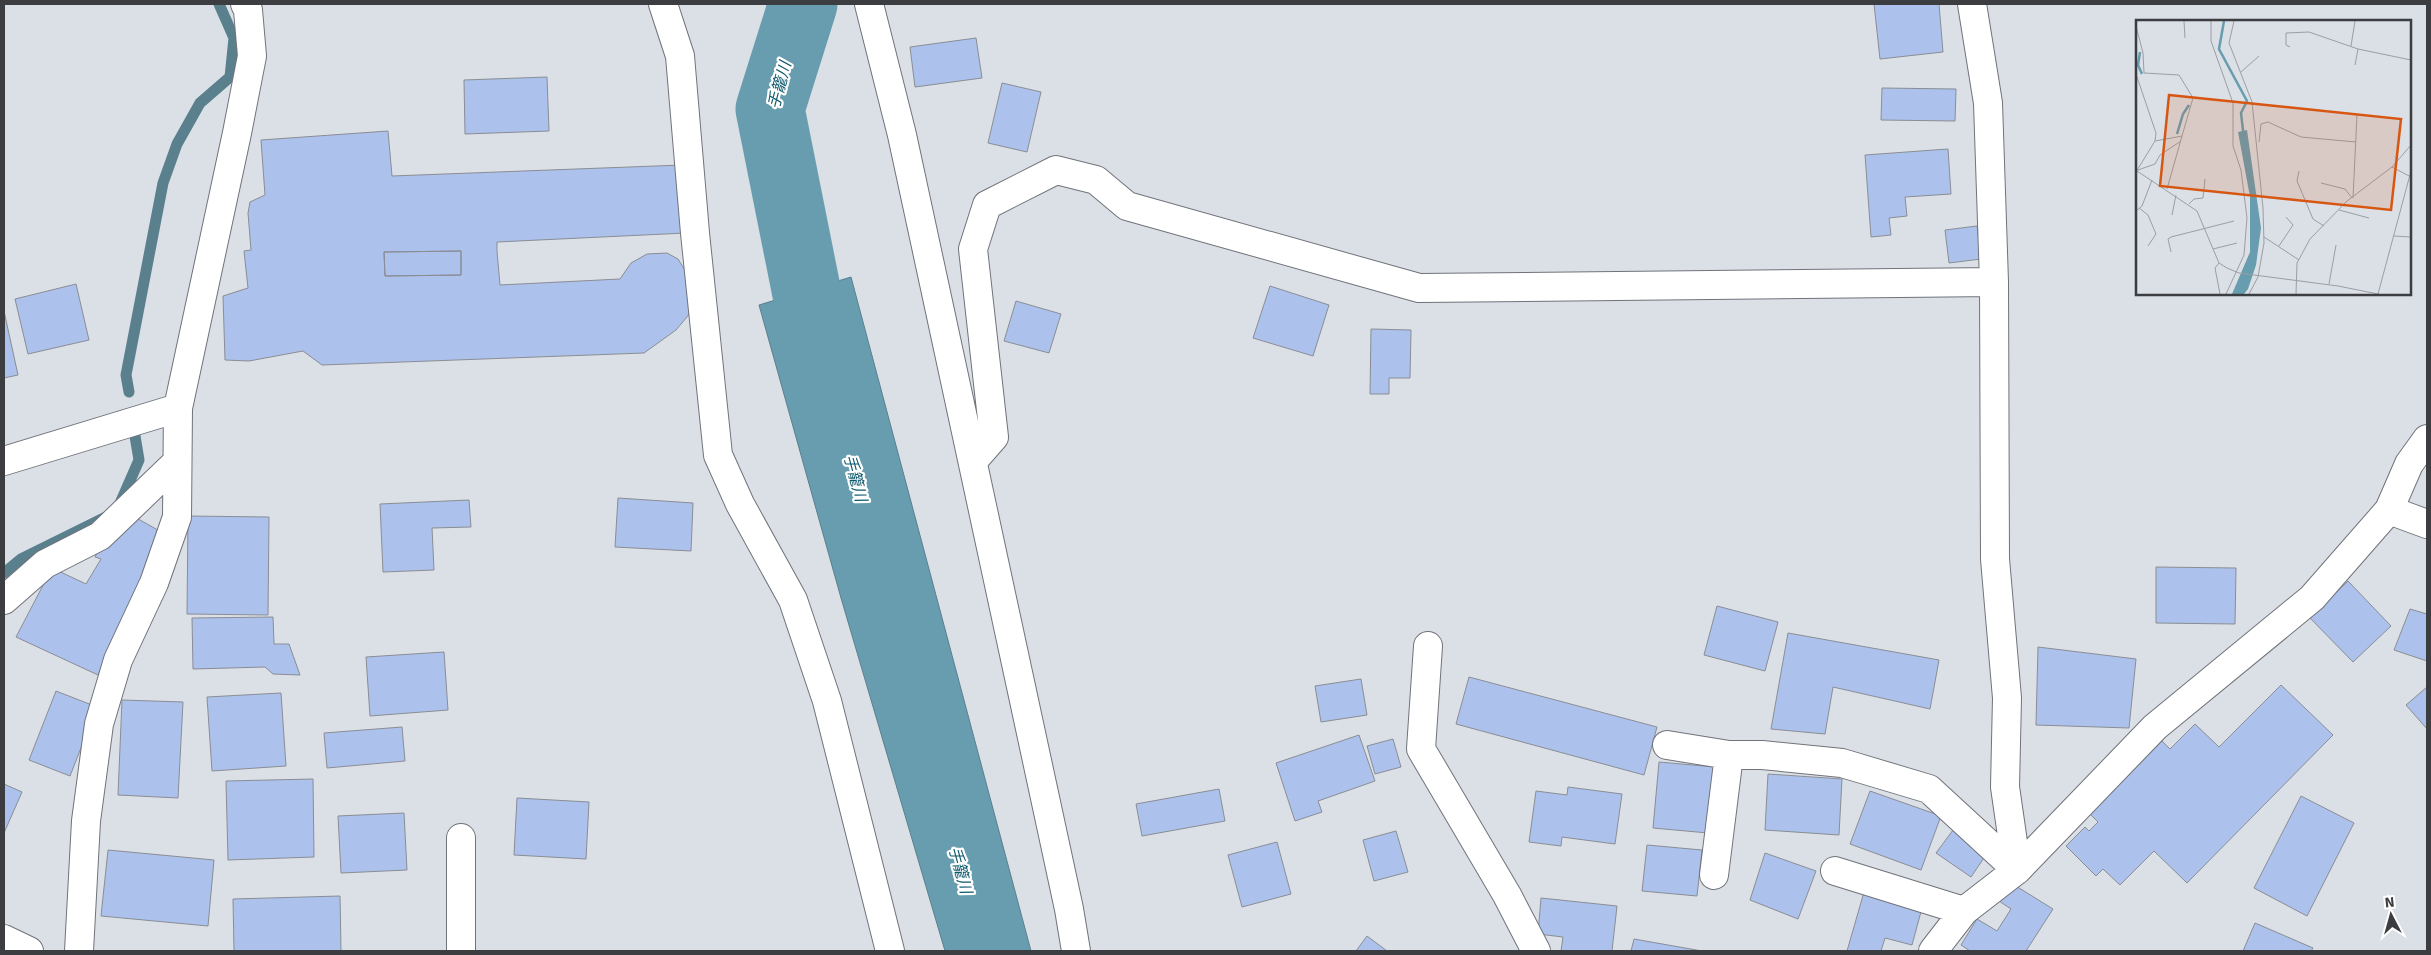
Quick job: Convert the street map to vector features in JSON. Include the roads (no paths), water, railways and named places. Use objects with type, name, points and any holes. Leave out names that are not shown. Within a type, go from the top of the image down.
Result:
[{"type":"street","points":[[79,951],[86,821],[99,724],[118,660],[154,583],[177,517],[178,408],[252,56],[248,10],[245,4]]},
{"type":"street","points":[[663,4],[680,56],[694,233],[718,455],[740,504],[793,600],[827,701],[890,951]]},
{"type":"street","points":[[869,4],[902,135],[1069,909],[1076,951]]},
{"type":"street","points":[[1972,4],[1988,103],[1994,282],[1994,559],[2007,698],[2005,787],[2017,870]]},
{"type":"street","points":[[973,461],[994,437],[973,249],[987,205],[1056,170],[1096,180],[1127,206],[1419,288],[1994,282]]},
{"type":"street","points":[[4,461],[178,408]]},
{"type":"street","points":[[1933,951],[1964,911],[2017,870],[2155,727],[2312,598],[2388,510],[2409,464],[2427,439]]},
{"type":"street","points":[[4,600],[45,564],[100,536],[177,462]]},
{"type":"street","points":[[2388,510],[2427,524]]},
{"type":"street","points":[[1428,646],[1421,749],[1507,895],[1536,951]]},
{"type":"street","points":[[1667,745],[1729,755],[1762,755],[1842,763],[1928,789],[2017,870]]},
{"type":"street","points":[[1714,875],[1729,755]]},
{"type":"street","points":[[461,838],[461,951]]},
{"type":"street","points":[[1836,871],[1964,911]]},
{"type":"street","points":[[4,939],[29,951]]},
{"type":"water","points":[[851,277],[1031,951],[945,951],[841,598],[759,305]]},
{"type":"waterway","points":[[129,392],[126,375],[163,183],[177,144],[200,103],[230,77],[234,38],[219,4]]},
{"type":"waterway","name":"手籠川","points":[[803,4],[770,109],[808,299],[830,383]]},
{"type":"waterway","points":[[118,508],[139,460],[134,430]]},
{"type":"waterway","points":[[4,573],[21,559],[106,517]]}]
